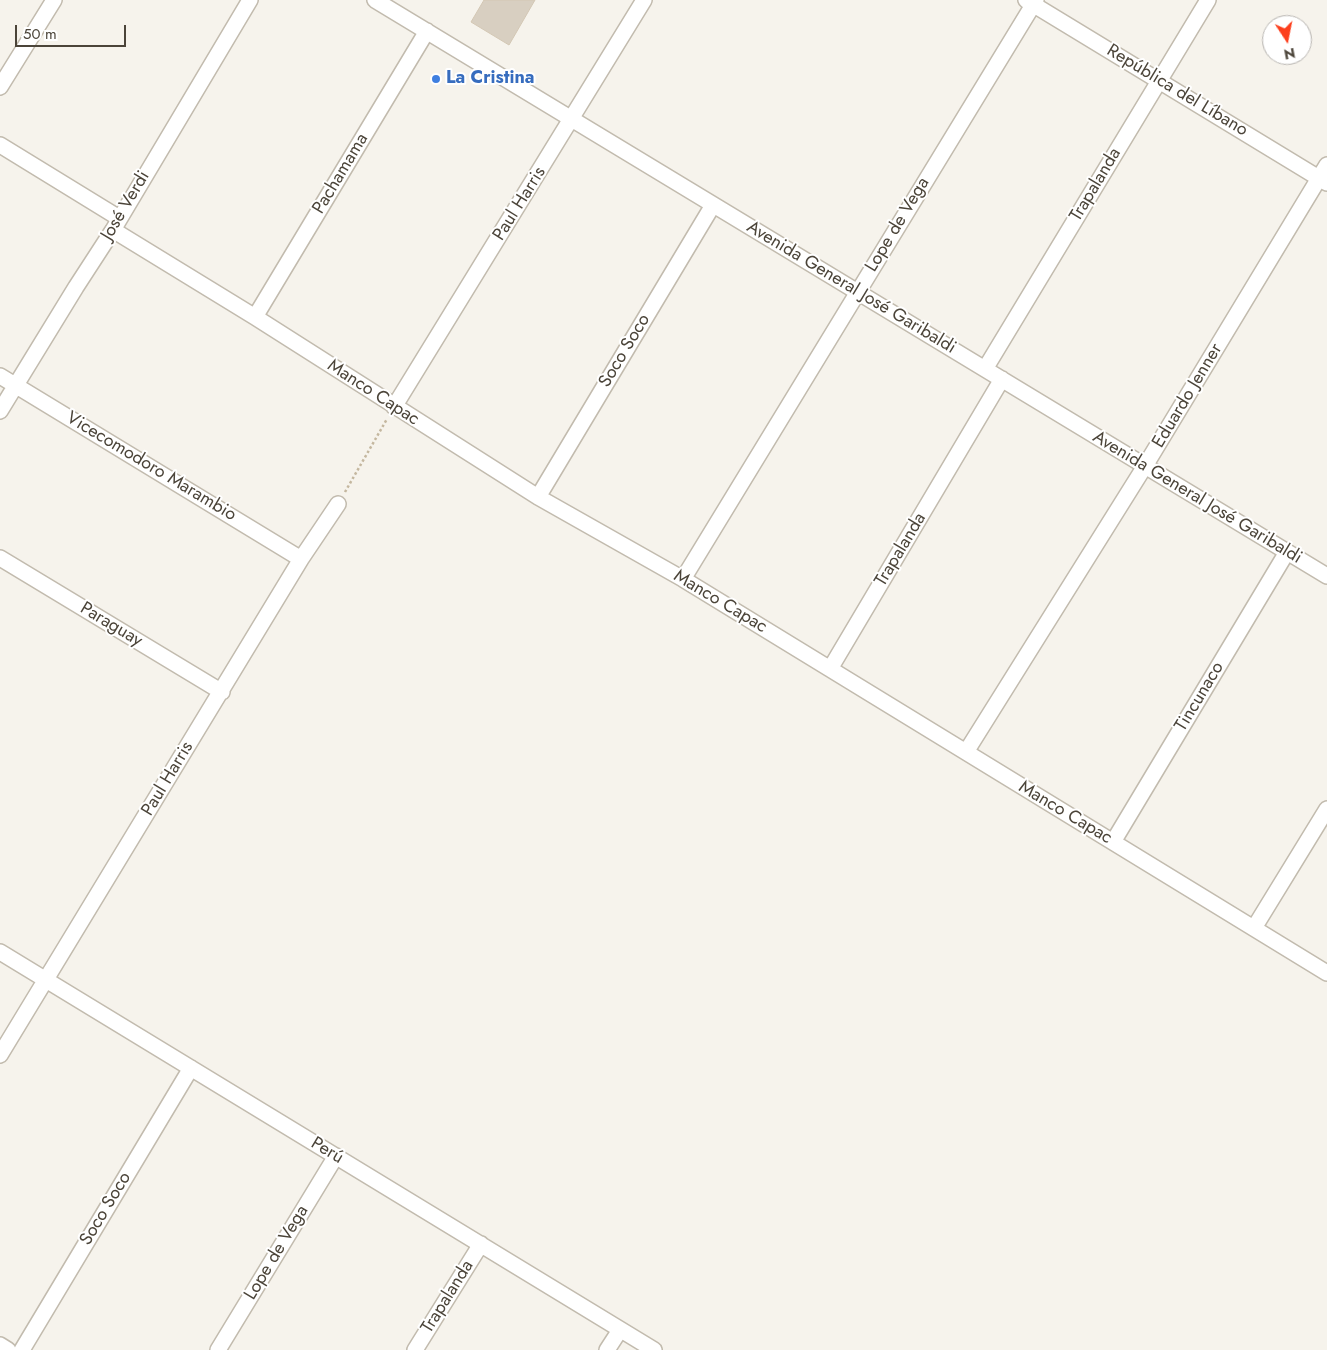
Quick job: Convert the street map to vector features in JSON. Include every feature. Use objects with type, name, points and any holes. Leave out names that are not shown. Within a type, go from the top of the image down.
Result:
[{"type":"street","points":[[0,87],[54,0]]},
{"type":"street","name":"José Verdi","points":[[0,411],[116,224],[250,0]]},
{"type":"street","name":"Avenida General José Garibaldi","points":[[375,0],[1327,576]]},
{"type":"street","name":"Paul Harris","points":[[394,407],[644,0]]},
{"type":"street","name":"Trapalanda","points":[[985,369],[1208,0]]},
{"type":"street","name":"República del Líbano","points":[[1032,1],[1160,80],[1324,175]]},
{"type":"street","name":"Lope de Vega","points":[[683,579],[1032,1]]},
{"type":"street","name":"Pachamama","points":[[255,317],[427,32]]},
{"type":"street","name":"Manco Capac","points":[[0,145],[255,317],[538,498],[683,579],[1327,973]]},
{"type":"street","name":"Eduardo Jenner","points":[[966,752],[1324,175]]},
{"type":"street","name":"Soco Soco","points":[[538,498],[713,205]]},
{"type":"street","name":"Vicecomodoro Marambio","points":[[0,376],[301,559]]},
{"type":"street","name":"Trapalanda","points":[[830,669],[1002,379]]},
{"type":"street","name":"Paul Harris","points":[[0,1055],[301,559],[338,504]]},
{"type":"street","name":"Tincunaco","points":[[1113,842],[1287,552]]},
{"type":"street","name":"Paraguay","points":[[0,558],[222,692]]},
{"type":"street","points":[[1254,928],[1327,809]]},
{"type":"street","name":"Perú","points":[[0,952],[654,1350]]},
{"type":"street","name":"Soco Soco","points":[[22,1350],[191,1068]]},
{"type":"street","name":"Lope de Vega","points":[[218,1350],[336,1156]]},
{"type":"street","name":"Trapalanda","points":[[415,1350],[481,1244]]},
{"type":"street","points":[[607,1350],[620,1330]]},
{"type":"street","points":[[0,1345],[8,1350]]},
{"type":"path","points":[[338,504],[394,407]]},
{"type":"building","points":[[484,0],[535,0],[509,45],[471,22]]},
{"type":"place","name":"La Cristina","points":[[436,79]]}]
